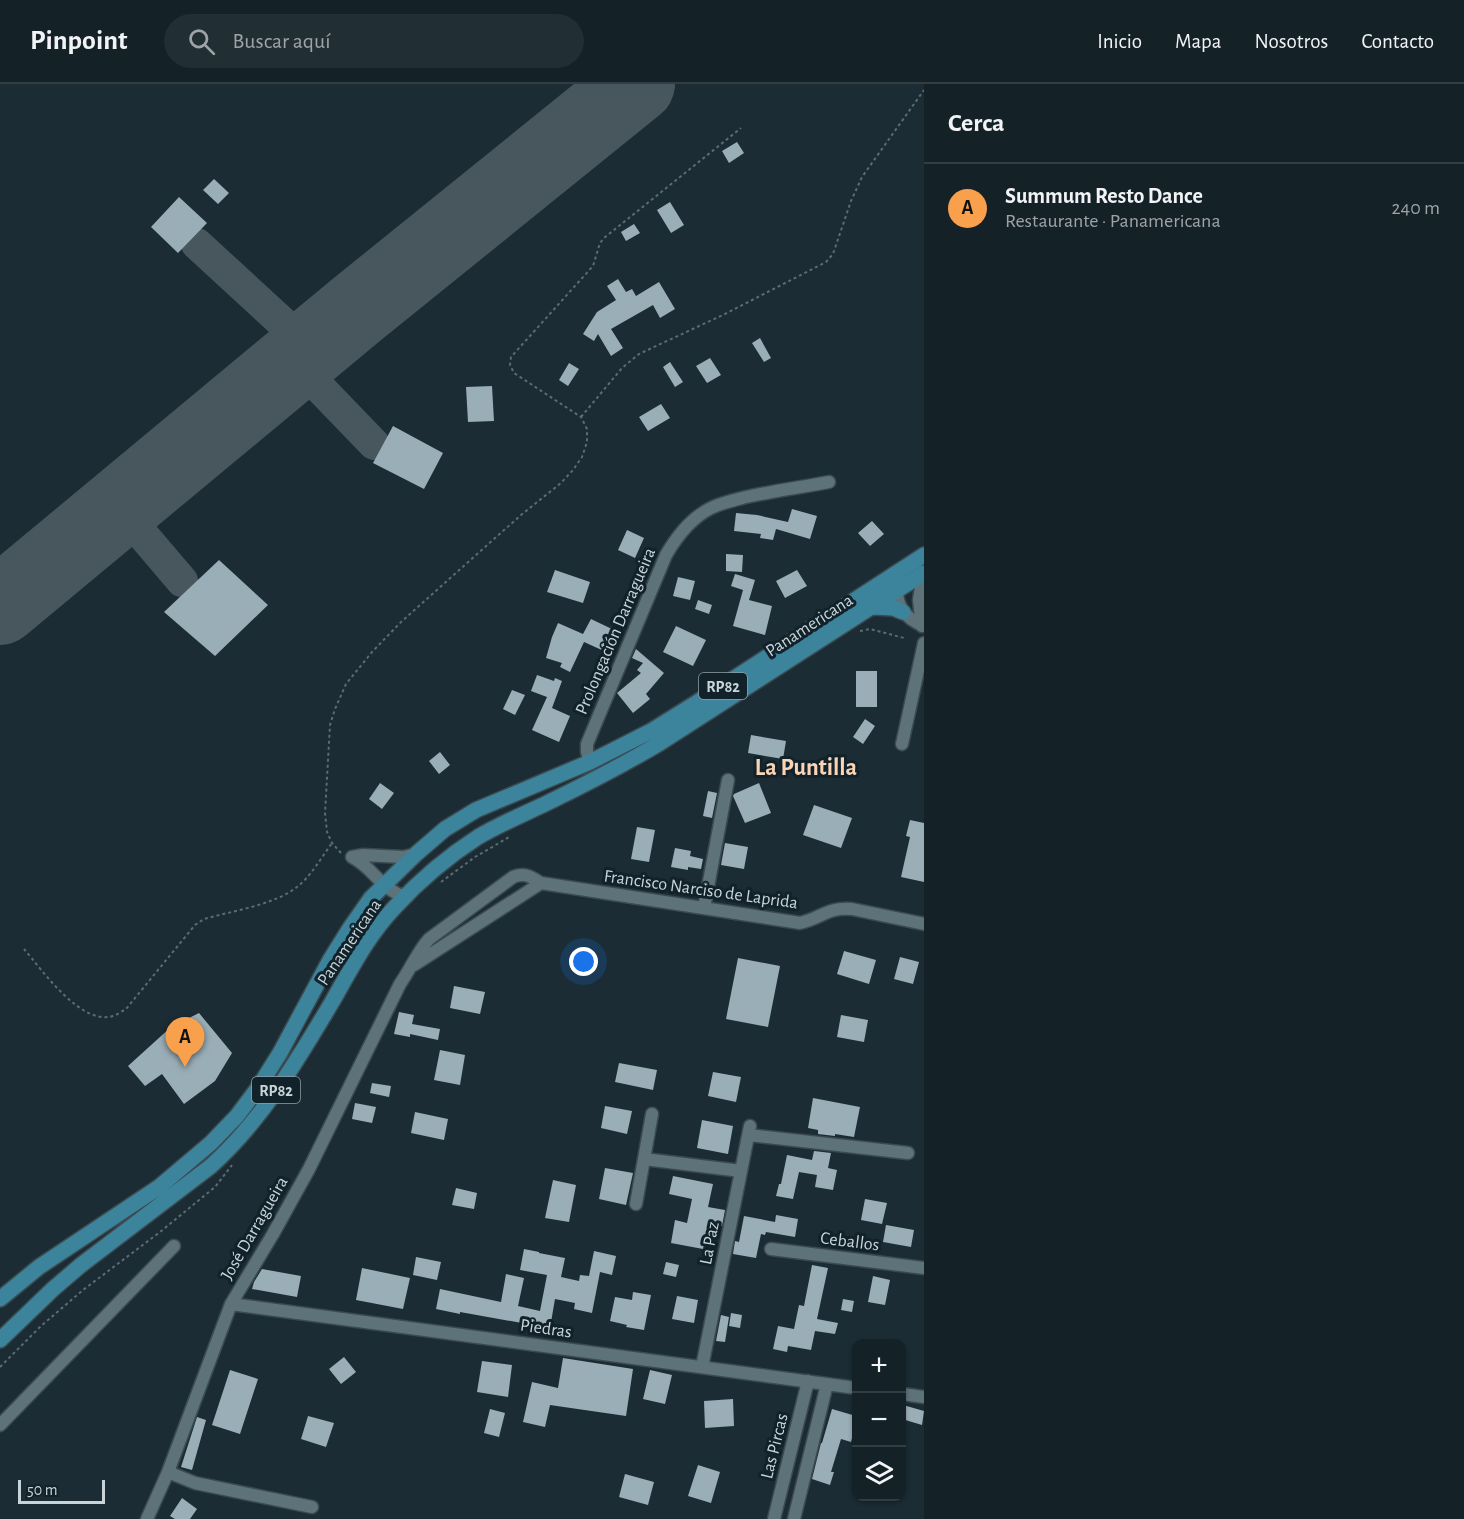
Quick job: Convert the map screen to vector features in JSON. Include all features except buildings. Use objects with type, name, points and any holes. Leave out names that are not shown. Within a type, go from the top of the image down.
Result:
[{"type":"main road","name":"Panamericana","points":[[0,1299],[39,1267],[159,1187],[211,1143],[237,1116],[280,1053],[310,994],[371,898],[445,829],[476,810],[590,762],[651,731],[924,555]]},
{"type":"main road","name":"Panamericana","points":[[0,1340],[81,1265],[231,1149],[273,1096],[373,934],[394,908],[432,871],[479,837],[500,825],[626,764],[923,573]]},
{"type":"main road","points":[[873,607],[893,608],[903,612]]},
{"type":"street","name":"Prolongación Darragueira","points":[[590,762],[587,744],[675,540],[692,522],[711,508],[735,500],[829,482]]},
{"type":"street","points":[[903,570],[896,591],[898,603],[909,618],[923,626]]},
{"type":"street","points":[[923,573],[919,600],[923,626]]},
{"type":"street","points":[[902,744],[924,643]]},
{"type":"street","points":[[704,908],[728,780]]},
{"type":"street","points":[[352,857],[363,855],[403,857],[416,854]]},
{"type":"street","points":[[352,857],[369,869],[383,885],[395,894],[405,897]]},
{"type":"street","name":"José Darragueira","points":[[147,1519],[168,1472],[231,1304],[309,1169],[400,984],[423,946],[429,939],[513,877],[525,874],[541,883],[413,965]]},
{"type":"street","name":"Francisco Narciso de Laprida","points":[[541,883],[800,923],[811,921],[829,910],[840,908],[924,924]]},
{"type":"street","points":[[636,1204],[652,1114]]},
{"type":"street","name":"La Paz","points":[[702,1367],[749,1130],[908,1153]]},
{"type":"street","points":[[644,1159],[741,1171]]},
{"type":"street","points":[[0,1425],[174,1246]]},
{"type":"street","name":"Ceballos","points":[[771,1249],[924,1268]]},
{"type":"street","name":"Piedras","points":[[231,1304],[852,1387]]},
{"type":"street","name":"Las Pircas","points":[[774,1519],[808,1381]]},
{"type":"street","name":"Las Pircas","points":[[794,1519],[827,1384]]},
{"type":"street","points":[[906,1395],[924,1397]]},
{"type":"street","points":[[168,1472],[195,1483],[312,1507]]},
{"type":"path","points":[[581,417],[622,368],[639,354],[725,314],[826,262],[833,254],[851,201],[862,177],[924,90]]},
{"type":"path","points":[[352,857],[342,854],[332,843],[327,831],[325,813],[330,726],[346,684],[401,622],[521,515],[561,483],[582,457],[587,442],[587,429],[581,417],[514,373],[510,365],[511,357],[593,266],[600,243],[604,238],[741,128]]},
{"type":"path","points":[[24,949],[72,1004],[100,1017],[113,1016],[126,1009],[195,925],[204,919],[271,901],[290,892],[308,876],[332,843]]},
{"type":"taxiway","points":[[197,244],[310,348]]},
{"type":"taxiway","points":[[316,377],[319,355],[340,324]]},
{"type":"taxiway","points":[[272,380],[302,381],[319,387],[374,444]]},
{"type":"taxiway","points":[[130,520],[129,505],[137,492]]},
{"type":"taxiway","points":[[98,524],[114,519],[130,520],[182,581]]},
{"type":"runway","points":[[0,606],[355,311],[636,84]]},
{"type":"place","name":"Summum Resto Dance","points":[[185,1067]]},
{"type":"district","name":"La Puntilla","points":[[806,767]]}]
